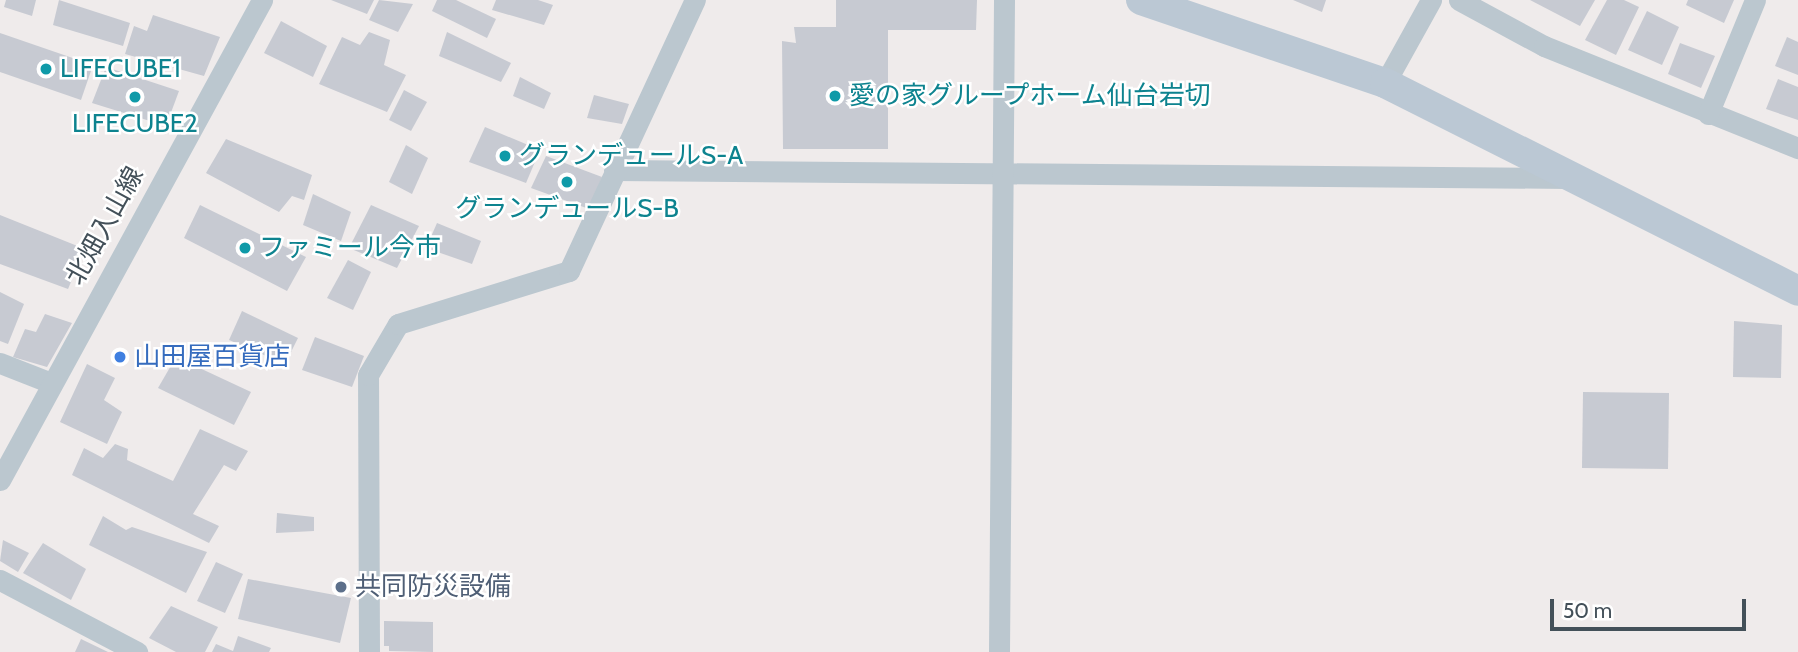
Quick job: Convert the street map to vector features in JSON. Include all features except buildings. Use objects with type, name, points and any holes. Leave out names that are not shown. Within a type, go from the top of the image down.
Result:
[{"type":"street","name":"北畑入山線","points":[[0,481],[262,0]]},
{"type":"street","points":[[369,652],[368,375],[398,324],[569,271],[695,0]]},
{"type":"street","points":[[999,652],[1004,0]]},
{"type":"street","points":[[1141,0],[1385,83],[1581,178],[1798,291]]},
{"type":"street","points":[[1385,83],[1431,0]]},
{"type":"street","points":[[1459,0],[1544,46],[1707,114],[1798,148]]},
{"type":"street","points":[[1707,114],[1755,0]]},
{"type":"street","points":[[614,170],[1581,178]]},
{"type":"street","points":[[0,363],[51,383]]},
{"type":"street","points":[[0,580],[137,652]]},
{"type":"place","name":"LIFECUBE1","points":[[46,69]]},
{"type":"place","name":"愛の家グループホーム仙台岩切","points":[[835,96]]},
{"type":"place","name":"LIFECUBE2","points":[[135,97]]},
{"type":"place","name":"グランデュールS-A","points":[[505,156]]},
{"type":"place","name":"グランデュールS-B","points":[[567,182]]},
{"type":"place","name":"ファミール今市","points":[[245,248]]},
{"type":"place","name":"山田屋百貨店","points":[[120,357]]},
{"type":"place","name":"共同防災設備","points":[[341,587]]}]
